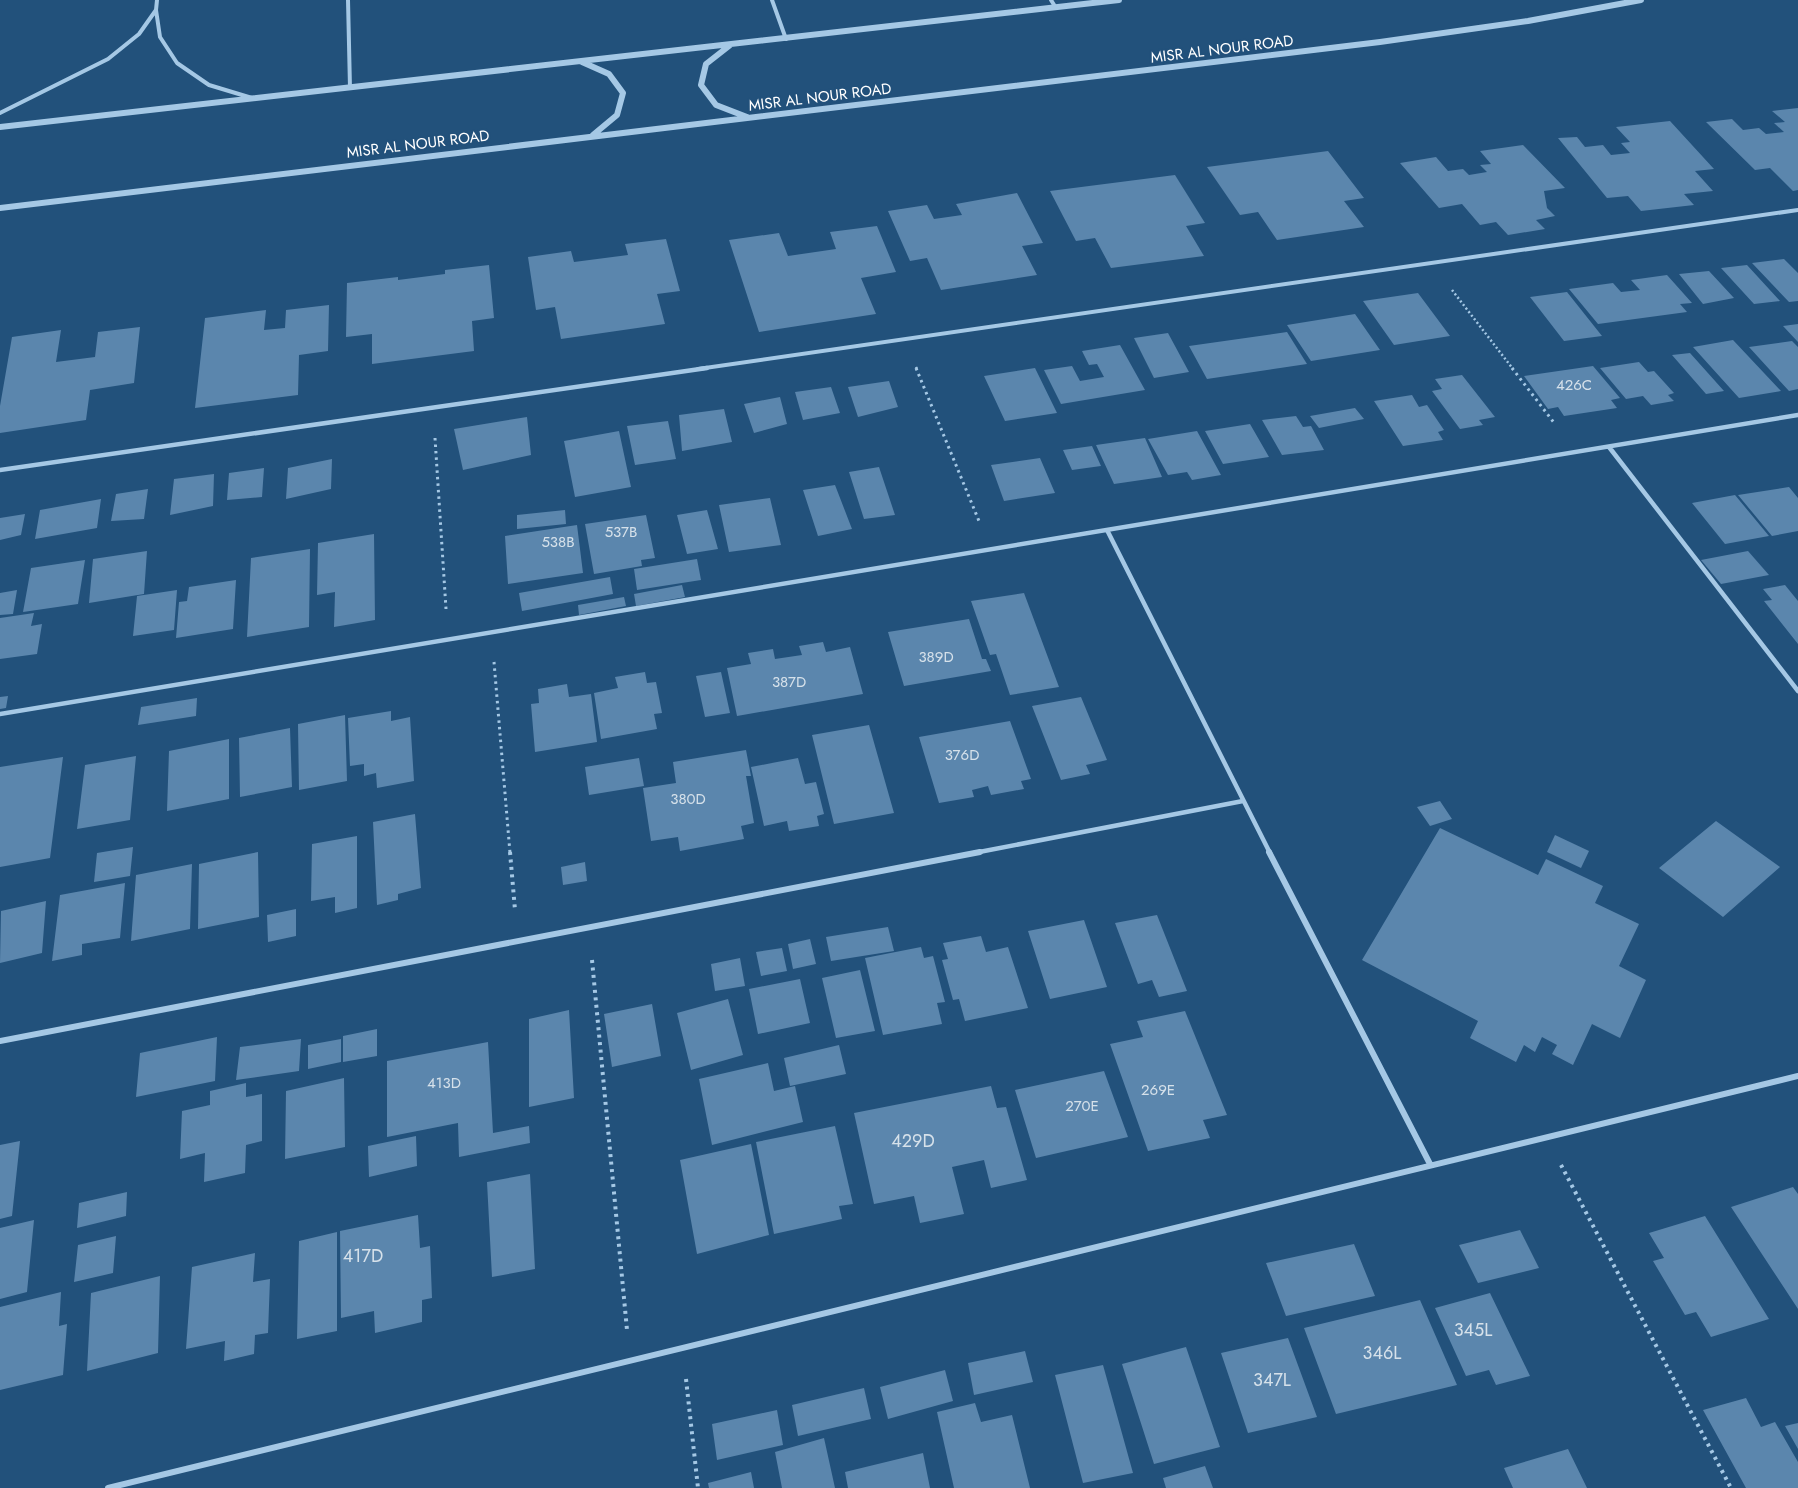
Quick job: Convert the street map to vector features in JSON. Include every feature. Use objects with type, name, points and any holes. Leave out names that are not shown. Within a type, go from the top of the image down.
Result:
[{"type":"street","points":[[157,0],[156,10],[160,37],[177,63],[209,85],[255,99]]},
{"type":"street","points":[[348,0],[350,88]]},
{"type":"street","points":[[772,0],[786,39]]},
{"type":"street","points":[[1051,0],[1056,8]]},
{"type":"street","points":[[0,127],[580,61],[730,46],[1119,0]]},
{"type":"street","name":"MISR AL NOUR ROAD","points":[[0,208],[593,135],[750,118],[1380,42],[1528,21],[1641,0]]},
{"type":"street","points":[[0,113],[108,59],[139,34],[156,10]]},
{"type":"street","points":[[730,46],[706,64],[701,85],[716,105],[750,118]]},
{"type":"street","points":[[580,61],[609,74],[623,93],[617,115],[593,135]]},
{"type":"street","points":[[0,470],[1798,210]]},
{"type":"street","points":[[0,714],[1798,415]]},
{"type":"street","points":[[1609,447],[1798,691]]},
{"type":"street","points":[[1107,530],[1430,1164]]},
{"type":"street","points":[[0,1041],[1243,800]]},
{"type":"street","points":[[108,1488],[1430,1164],[1798,1076]]},
{"type":"path","points":[[1432,264],[1577,452]]},
{"type":"path","points":[[905,340],[991,549]]},
{"type":"path","points":[[434,408],[448,639]]},
{"type":"path","points":[[492,632],[517,941]]},
{"type":"path","points":[[589,927],[630,1360]]},
{"type":"path","points":[[1546,1137],[1731,1488]]},
{"type":"path","points":[[683,1348],[698,1488]]},
{"type":"building","points":[[1798,108],[1798,190],[1793,191],[1770,168],[1755,170],[1706,122],[1732,119],[1743,130],[1759,128],[1766,134],[1784,132],[1774,123],[1785,122],[1772,111]]},
{"type":"building","points":[[1670,121],[1714,169],[1695,171],[1713,191],[1684,194],[1694,205],[1641,211],[1628,196],[1607,198],[1558,138],[1577,137],[1585,147],[1603,145],[1611,155],[1630,153],[1621,143],[1630,142],[1616,127]]},
{"type":"building","points":[[1523,145],[1565,188],[1544,191],[1547,208],[1555,216],[1536,220],[1545,229],[1508,235],[1496,222],[1480,225],[1462,204],[1439,208],[1400,163],[1436,157],[1448,171],[1463,169],[1469,175],[1487,172],[1480,165],[1491,164],[1480,151]]},
{"type":"building","points":[[1328,151],[1364,198],[1344,201],[1364,227],[1277,240],[1258,212],[1240,215],[1207,167]]},
{"type":"building","points":[[1175,175],[1205,223],[1186,226],[1204,256],[1111,268],[1095,238],[1076,241],[1050,191]]},
{"type":"building","points":[[1017,193],[1043,243],[1022,246],[1037,275],[941,290],[927,258],[910,261],[888,211],[927,205],[934,219],[962,215],[956,204]]},
{"type":"building","points":[[877,226],[896,272],[861,278],[876,314],[759,332],[729,240],[779,233],[788,256],[836,249],[830,232]]},
{"type":"building","points":[[666,239],[680,291],[657,294],[665,324],[561,339],[555,307],[536,310],[528,257],[571,251],[574,262],[628,255],[625,244]]},
{"type":"building","points":[[1784,259],[1798,273],[1798,301],[1789,302],[1752,263]]},
{"type":"building","points":[[489,265],[494,318],[472,321],[474,351],[372,364],[372,334],[346,337],[347,283],[398,277],[398,280],[445,274],[445,270]]},
{"type":"building","points":[[1747,265],[1780,301],[1754,304],[1721,268]]},
{"type":"building","points":[[1709,271],[1734,298],[1703,304],[1679,274]]},
{"type":"building","points":[[1667,275],[1692,303],[1680,304],[1687,312],[1598,324],[1569,289],[1613,283],[1621,292],[1640,290],[1631,280]]},
{"type":"building","points":[[1567,292],[1602,336],[1564,341],[1530,297]]},
{"type":"building","points":[[1418,293],[1450,336],[1394,345],[1363,301]]},
{"type":"building","points":[[329,305],[328,351],[299,355],[298,395],[195,408],[205,318],[266,310],[264,330],[285,328],[286,310]]},
{"type":"building","points":[[1355,314],[1380,350],[1311,361],[1287,325]]},
{"type":"building","points":[[1798,324],[1798,342],[1783,326]]},
{"type":"building","points":[[140,327],[134,383],[90,390],[86,420],[0,433],[0,406],[12,337],[61,330],[56,362],[95,357],[98,332]]},
{"type":"building","points":[[1287,332],[1307,364],[1207,379],[1189,346]]},
{"type":"building","points":[[1168,333],[1189,372],[1154,378],[1134,338]]},
{"type":"building","points":[[1733,340],[1781,391],[1739,398],[1693,347]]},
{"type":"building","points":[[1792,341],[1798,347],[1798,389],[1789,391],[1749,347]]},
{"type":"building","points":[[1120,345],[1145,390],[1061,404],[1044,370],[1072,366],[1080,381],[1104,377],[1097,364],[1089,365],[1082,351]]},
{"type":"building","points":[[1690,353],[1724,391],[1706,394],[1672,355]]},
{"type":"building","points":[[1639,362],[1648,372],[1654,371],[1674,393],[1668,395],[1674,401],[1651,405],[1643,396],[1626,399],[1600,368]]},
{"type":"building","points":[[1593,366],[1620,398],[1611,400],[1617,408],[1564,416],[1558,407],[1548,409],[1524,376]]},
{"type":"building","points":[[1035,368],[1057,413],[1005,421],[984,376]]},
{"type":"building","points":[[1462,375],[1495,417],[1479,420],[1483,425],[1460,429],[1432,391],[1442,389],[1435,379]]},
{"type":"building","points":[[889,381],[898,407],[858,417],[848,387]]},
{"type":"building","points":[[831,387],[840,413],[803,420],[795,392]]},
{"type":"building","points":[[1412,395],[1419,407],[1427,405],[1444,430],[1438,432],[1443,440],[1403,446],[1374,401]]},
{"type":"building","points":[[780,397],[787,424],[754,433],[744,404]]},
{"type":"building","points":[[1355,408],[1364,419],[1319,428],[1310,416]]},
{"type":"building","points":[[724,409],[732,442],[682,451],[679,415]]},
{"type":"building","points":[[1296,416],[1303,427],[1311,426],[1324,450],[1282,455],[1262,420]]},
{"type":"building","points":[[527,417],[531,455],[463,470],[454,429]]},
{"type":"building","points":[[668,421],[676,459],[635,465],[627,426]]},
{"type":"building","points":[[1250,424],[1269,457],[1223,464],[1205,431]]},
{"type":"building","points":[[619,431],[631,487],[575,497],[564,441]]},
{"type":"building","points":[[1197,431],[1221,475],[1192,480],[1187,472],[1168,475],[1148,439]]},
{"type":"building","points":[[1145,438],[1162,477],[1114,484],[1096,445]]},
{"type":"building","points":[[1092,446],[1101,466],[1072,470],[1063,450]]},
{"type":"building","points":[[1040,458],[1055,493],[1004,501],[991,465]]},
{"type":"building","points":[[332,459],[331,489],[286,499],[288,468]]},
{"type":"building","points":[[879,467],[895,515],[864,519],[849,472]]},
{"type":"building","points":[[264,468],[262,497],[227,500],[229,473]]},
{"type":"building","points":[[214,474],[213,506],[170,515],[174,479]]},
{"type":"building","points":[[835,485],[852,529],[818,536],[803,490]]},
{"type":"building","points":[[1789,487],[1798,498],[1798,531],[1772,536],[1738,495]]},
{"type":"building","points":[[148,489],[144,519],[111,521],[116,494]]},
{"type":"building","points":[[1735,495],[1769,536],[1725,544],[1692,503]]},
{"type":"building","points":[[770,498],[781,545],[729,552],[719,505]]},
{"type":"building","points":[[101,499],[97,528],[35,539],[40,510]]},
{"type":"building","points":[[565,510],[566,524],[517,529],[517,515]]},
{"type":"building","points":[[707,510],[718,549],[687,554],[677,515]]},
{"type":"building","points":[[25,514],[21,535],[0,540],[0,518]]},
{"type":"building","points":[[646,515],[655,558],[641,560],[642,566],[594,574],[585,524]]},
{"type":"building","points":[[577,525],[583,573],[508,584],[505,536]]},
{"type":"building","points":[[374,534],[375,620],[334,627],[335,592],[317,595],[318,543]]},
{"type":"building","points":[[310,549],[309,627],[247,637],[251,558]]},
{"type":"building","points":[[147,551],[144,594],[89,603],[93,559]]},
{"type":"building","points":[[1748,551],[1769,575],[1721,584],[1701,560]]},
{"type":"building","points":[[697,559],[701,580],[637,590],[634,569]]},
{"type":"building","points":[[85,560],[78,604],[23,612],[31,568]]},
{"type":"building","points":[[610,577],[613,594],[522,611],[519,593]]},
{"type":"building","points":[[236,580],[233,629],[176,638],[179,602],[187,601],[189,587]]},
{"type":"building","points":[[682,585],[685,597],[636,606],[634,594]]},
{"type":"building","points":[[1785,585],[1798,601],[1798,644],[1764,601],[1772,600],[1763,589]]},
{"type":"building","points":[[17,590],[13,614],[0,615],[0,593]]},
{"type":"building","points":[[177,590],[174,630],[133,636],[137,596]]},
{"type":"building","points":[[1024,593],[1059,687],[1010,695],[996,654],[990,655],[971,601]]},
{"type":"building","points":[[624,597],[626,606],[579,615],[578,605]]},
{"type":"building","points":[[34,613],[31,626],[42,624],[37,654],[0,659],[0,618]]},
{"type":"building","points":[[969,619],[982,659],[986,659],[991,671],[904,686],[888,632]]},
{"type":"building","points":[[823,642],[826,652],[850,647],[863,694],[737,716],[727,668],[751,664],[748,653],[773,649],[775,659],[802,655],[799,646]]},
{"type":"building","points":[[645,672],[647,683],[656,682],[662,713],[654,714],[657,729],[601,739],[594,693],[618,688],[615,677]]},
{"type":"building","points":[[721,672],[730,713],[705,717],[696,676]]},
{"type":"building","points":[[567,684],[569,697],[591,694],[597,742],[535,752],[531,704],[539,703],[538,689]]},
{"type":"building","points":[[8,696],[6,708],[0,709],[0,697]]},
{"type":"building","points":[[1081,697],[1107,760],[1086,765],[1090,774],[1061,780],[1032,706]]},
{"type":"building","points":[[197,698],[196,716],[138,725],[141,707]]},
{"type":"building","points":[[391,711],[391,721],[410,717],[414,781],[377,788],[376,773],[364,776],[364,764],[350,766],[348,718]]},
{"type":"building","points":[[345,715],[347,781],[299,790],[298,724]]},
{"type":"building","points":[[1010,721],[1031,779],[1021,781],[1024,789],[991,795],[988,786],[972,790],[974,797],[939,803],[919,737]]},
{"type":"building","points":[[869,725],[894,813],[834,824],[812,735]]},
{"type":"building","points":[[290,728],[292,787],[240,797],[239,738]]},
{"type":"building","points":[[229,739],[229,799],[167,811],[169,751]]},
{"type":"building","points":[[746,750],[751,776],[746,776],[754,823],[741,826],[744,839],[680,851],[678,837],[651,841],[643,788],[676,783],[673,762]]},
{"type":"building","points":[[136,756],[130,820],[77,829],[85,765]]},
{"type":"building","points":[[63,757],[50,858],[0,867],[0,767]]},
{"type":"building","points":[[639,758],[644,786],[589,795],[585,767]]},
{"type":"building","points":[[798,758],[805,784],[816,782],[824,814],[817,816],[819,826],[789,831],[787,821],[764,826],[751,767]]},
{"type":"building","points":[[1440,801],[1452,819],[1430,826],[1417,807]]},
{"type":"building","points":[[415,814],[421,888],[398,894],[398,900],[377,905],[373,822]]},
{"type":"building","points":[[1716,821],[1780,867],[1723,917],[1659,868]]},
{"type":"building","points":[[1440,828],[1538,875],[1546,859],[1603,886],[1595,903],[1639,924],[1619,966],[1646,980],[1620,1038],[1592,1024],[1573,1065],[1552,1054],[1557,1045],[1542,1037],[1535,1052],[1524,1045],[1516,1062],[1470,1038],[1478,1021],[1362,960]]},
{"type":"building","points":[[1555,835],[1589,851],[1581,868],[1547,852]]},
{"type":"building","points":[[357,836],[357,908],[335,913],[335,897],[311,901],[312,844]]},
{"type":"building","points":[[133,847],[130,876],[94,882],[97,853]]},
{"type":"building","points":[[258,852],[259,917],[198,929],[199,864]]},
{"type":"building","points":[[585,862],[587,881],[563,885],[561,867]]},
{"type":"building","points":[[192,864],[190,929],[131,941],[136,875]]},
{"type":"building","points":[[125,883],[120,938],[82,944],[82,955],[52,961],[60,895]]},
{"type":"building","points":[[46,901],[42,953],[0,963],[1,911]]},
{"type":"building","points":[[296,909],[296,936],[268,942],[267,915]]},
{"type":"building","points":[[1157,915],[1187,991],[1159,997],[1152,980],[1138,984],[1115,923]]},
{"type":"building","points":[[1084,920],[1107,987],[1050,999],[1028,931]]},
{"type":"building","points":[[888,927],[894,951],[831,961],[826,937]]},
{"type":"building","points":[[981,936],[986,952],[1008,947],[1028,1008],[965,1021],[959,999],[953,1000],[942,960],[948,959],[943,943]]},
{"type":"building","points":[[810,939],[816,964],[793,969],[788,944]]},
{"type":"building","points":[[921,947],[924,958],[933,956],[945,1002],[937,1003],[942,1024],[883,1035],[865,958]]},
{"type":"building","points":[[782,948],[787,971],[761,976],[756,952]]},
{"type":"building","points":[[740,958],[745,986],[715,991],[711,964]]},
{"type":"building","points":[[860,970],[875,1031],[836,1038],[822,978]]},
{"type":"building","points":[[800,979],[810,1023],[758,1034],[749,989]]},
{"type":"building","points":[[728,999],[743,1055],[691,1070],[677,1013]]},
{"type":"building","points":[[652,1004],[661,1056],[612,1067],[604,1014]]},
{"type":"building","points":[[569,1010],[574,1098],[529,1107],[529,1019]]},
{"type":"building","points":[[1185,1011],[1227,1115],[1203,1120],[1210,1138],[1148,1151],[1110,1044],[1143,1037],[1137,1021]]},
{"type":"building","points":[[377,1029],[377,1056],[343,1062],[343,1036]]},
{"type":"building","points":[[217,1037],[215,1081],[136,1097],[140,1053]]},
{"type":"building","points":[[301,1039],[299,1071],[236,1080],[240,1047]]},
{"type":"building","points":[[341,1039],[341,1062],[308,1069],[308,1045]]},
{"type":"building","points":[[488,1042],[493,1133],[529,1126],[530,1143],[459,1157],[458,1123],[387,1137],[387,1061]]},
{"type":"building","points":[[839,1045],[846,1074],[790,1086],[784,1058]]},
{"type":"building","points":[[768,1063],[774,1091],[795,1086],[803,1122],[712,1145],[699,1079]]},
{"type":"building","points":[[1104,1071],[1128,1137],[1036,1158],[1015,1090]]},
{"type":"building","points":[[344,1078],[345,1147],[285,1159],[286,1091]]},
{"type":"building","points":[[246,1083],[246,1097],[262,1094],[262,1141],[246,1145],[245,1173],[204,1182],[205,1153],[180,1159],[182,1111],[210,1105],[210,1091]]},
{"type":"building","points":[[991,1086],[997,1108],[1006,1107],[1027,1180],[991,1188],[984,1160],[952,1167],[964,1214],[920,1223],[914,1196],[874,1204],[854,1113]]},
{"type":"building","points":[[835,1126],[853,1204],[839,1206],[842,1219],[774,1234],[756,1142]]},
{"type":"building","points":[[416,1136],[417,1166],[369,1177],[368,1146]]},
{"type":"building","points":[[20,1141],[12,1216],[0,1219],[0,1145]]},
{"type":"building","points":[[751,1144],[769,1235],[697,1254],[680,1160]]},
{"type":"building","points":[[530,1174],[535,1269],[492,1277],[487,1182]]},
{"type":"building","points":[[1793,1187],[1798,1194],[1798,1309],[1731,1207]]},
{"type":"building","points":[[127,1192],[126,1216],[77,1228],[79,1203]]},
{"type":"building","points":[[418,1215],[420,1248],[430,1246],[432,1298],[422,1300],[422,1322],[375,1333],[374,1311],[341,1318],[340,1231]]},
{"type":"building","points":[[1705,1216],[1769,1319],[1711,1337],[1696,1312],[1685,1315],[1653,1261],[1664,1258],[1649,1233]]},
{"type":"building","points":[[34,1220],[27,1292],[0,1299],[0,1228]]},
{"type":"building","points":[[1520,1230],[1539,1268],[1478,1283],[1459,1245]]},
{"type":"building","points":[[337,1232],[337,1331],[297,1339],[299,1241]]},
{"type":"building","points":[[116,1236],[113,1273],[74,1282],[78,1245]]},
{"type":"building","points":[[1354,1244],[1375,1296],[1286,1316],[1266,1263]]},
{"type":"building","points":[[255,1253],[253,1282],[270,1279],[268,1333],[255,1335],[254,1354],[224,1361],[225,1341],[186,1349],[192,1267]]},
{"type":"building","points":[[160,1276],[158,1353],[87,1371],[91,1293]]},
{"type":"building","points":[[61,1292],[59,1326],[67,1324],[63,1375],[0,1390],[0,1307]]},
{"type":"building","points":[[1490,1293],[1530,1376],[1496,1385],[1489,1370],[1466,1376],[1435,1308]]},
{"type":"building","points":[[1420,1300],[1457,1385],[1336,1414],[1304,1328]]},
{"type":"building","points":[[1288,1338],[1317,1417],[1248,1433],[1221,1353]]},
{"type":"building","points":[[1186,1347],[1220,1447],[1154,1464],[1122,1364]]},
{"type":"building","points":[[1025,1351],[1033,1382],[974,1395],[968,1363]]},
{"type":"building","points":[[1103,1365],[1133,1473],[1083,1483],[1055,1375]]},
{"type":"building","points":[[945,1370],[953,1401],[888,1419],[880,1387]]},
{"type":"building","points":[[864,1388],[871,1419],[798,1436],[792,1405]]},
{"type":"building","points":[[1746,1398],[1761,1427],[1775,1422],[1798,1462],[1798,1488],[1746,1488],[1703,1410]]},
{"type":"building","points":[[975,1403],[981,1422],[1012,1415],[1030,1488],[954,1488],[937,1412]]},
{"type":"building","points":[[777,1410],[783,1445],[717,1460],[712,1424]]},
{"type":"building","points":[[1798,1423],[1798,1449],[1785,1426]]},
{"type":"building","points":[[824,1438],[835,1488],[782,1488],[775,1452]]},
{"type":"building","points":[[1568,1449],[1587,1488],[1513,1488],[1504,1468]]},
{"type":"building","points":[[923,1453],[930,1488],[848,1488],[845,1472]]},
{"type":"building","points":[[1205,1466],[1213,1488],[1166,1488],[1163,1478]]},
{"type":"building","points":[[751,1472],[754,1488],[709,1488],[708,1483]]}]
